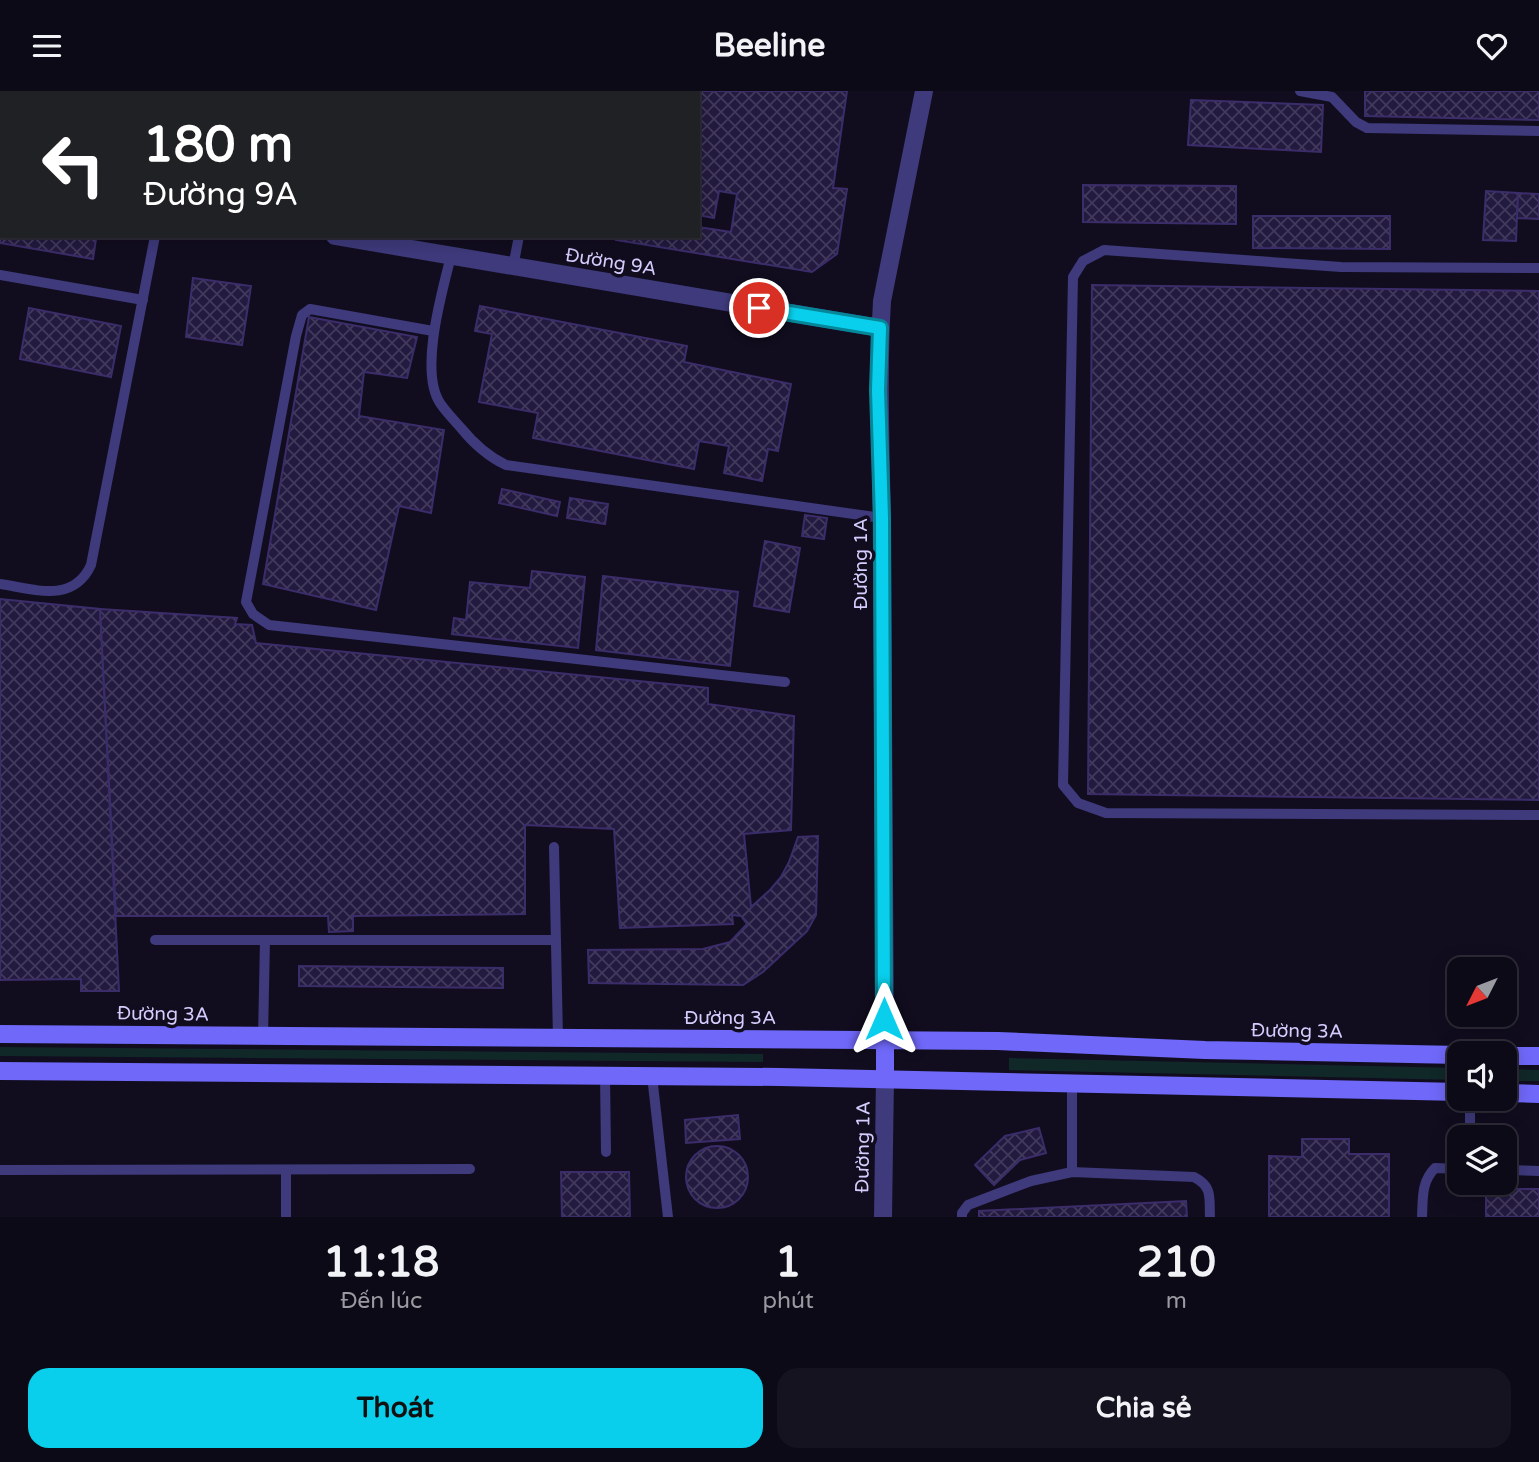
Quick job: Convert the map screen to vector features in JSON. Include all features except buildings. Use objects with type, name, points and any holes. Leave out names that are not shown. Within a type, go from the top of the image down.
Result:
[{"type":"street","name":"Đường 1A","points":[[885,1041],[882,518],[878,390],[880,328],[882,301],[924,91]]},
{"type":"street","name":"Đường 9A","points":[[347,238],[880,328]]},
{"type":"street","name":"Đường 3A","points":[[0,1034],[998,1041],[1205,1050],[1447,1055]]},
{"type":"street","points":[[885,1041],[886,1078]]},
{"type":"street","points":[[1517,1056],[1539,1056]]},
{"type":"street","points":[[0,1071],[886,1078],[1447,1092]]},
{"type":"street","name":"Đường 1A","points":[[883,1217],[886,1078]]},
{"type":"street","points":[[1517,1093],[1539,1094]]},
{"type":"lane","points":[[1300,91],[1332,97],[1356,122],[1367,128],[1539,131]]},
{"type":"lane","points":[[0,584],[64,591],[88,573],[95,551],[155,238]]},
{"type":"lane","points":[[513,267],[519,238]]},
{"type":"lane","points":[[1539,268],[1341,267],[1104,250],[1083,261],[1073,277],[1063,785],[1078,803],[1107,813],[1539,815]]},
{"type":"lane","points":[[451,256],[433,331],[432,380],[439,402],[488,456],[506,465],[882,518]]},
{"type":"lane","points":[[0,275],[143,300]]},
{"type":"lane","points":[[433,331],[310,309],[302,315],[246,602],[253,614],[269,625],[785,682]]},
{"type":"lane","points":[[554,847],[558,1039]]},
{"type":"lane","points":[[155,940],[556,940]]},
{"type":"lane","points":[[263,1037],[265,940]]},
{"type":"lane","points":[[605,1076],[606,1152]]},
{"type":"lane","points":[[652,1076],[668,1217]]},
{"type":"lane","points":[[1072,1084],[1073,1172]]},
{"type":"lane","points":[[1422,1217],[1423,1187],[1430,1173],[1435,1168],[1447,1168]]},
{"type":"lane","points":[[0,1170],[470,1169]]},
{"type":"lane","points":[[286,1170],[286,1217]]},
{"type":"lane","points":[[1517,1170],[1539,1171]]},
{"type":"lane","points":[[962,1217],[968,1205],[1031,1181],[1073,1172],[1194,1177],[1205,1182],[1209,1189],[1210,1217]]},
{"type":"green space","points":[[0,1047],[763,1054],[763,1062],[0,1056]]},
{"type":"green space","points":[[1009,1058],[1447,1068],[1447,1080],[1009,1070]]},
{"type":"green space","points":[[1517,1069],[1539,1070],[1539,1081],[1517,1081]]},
{"type":"route","points":[[759,308],[880,328],[878,390],[882,518],[884,1019]]}]
